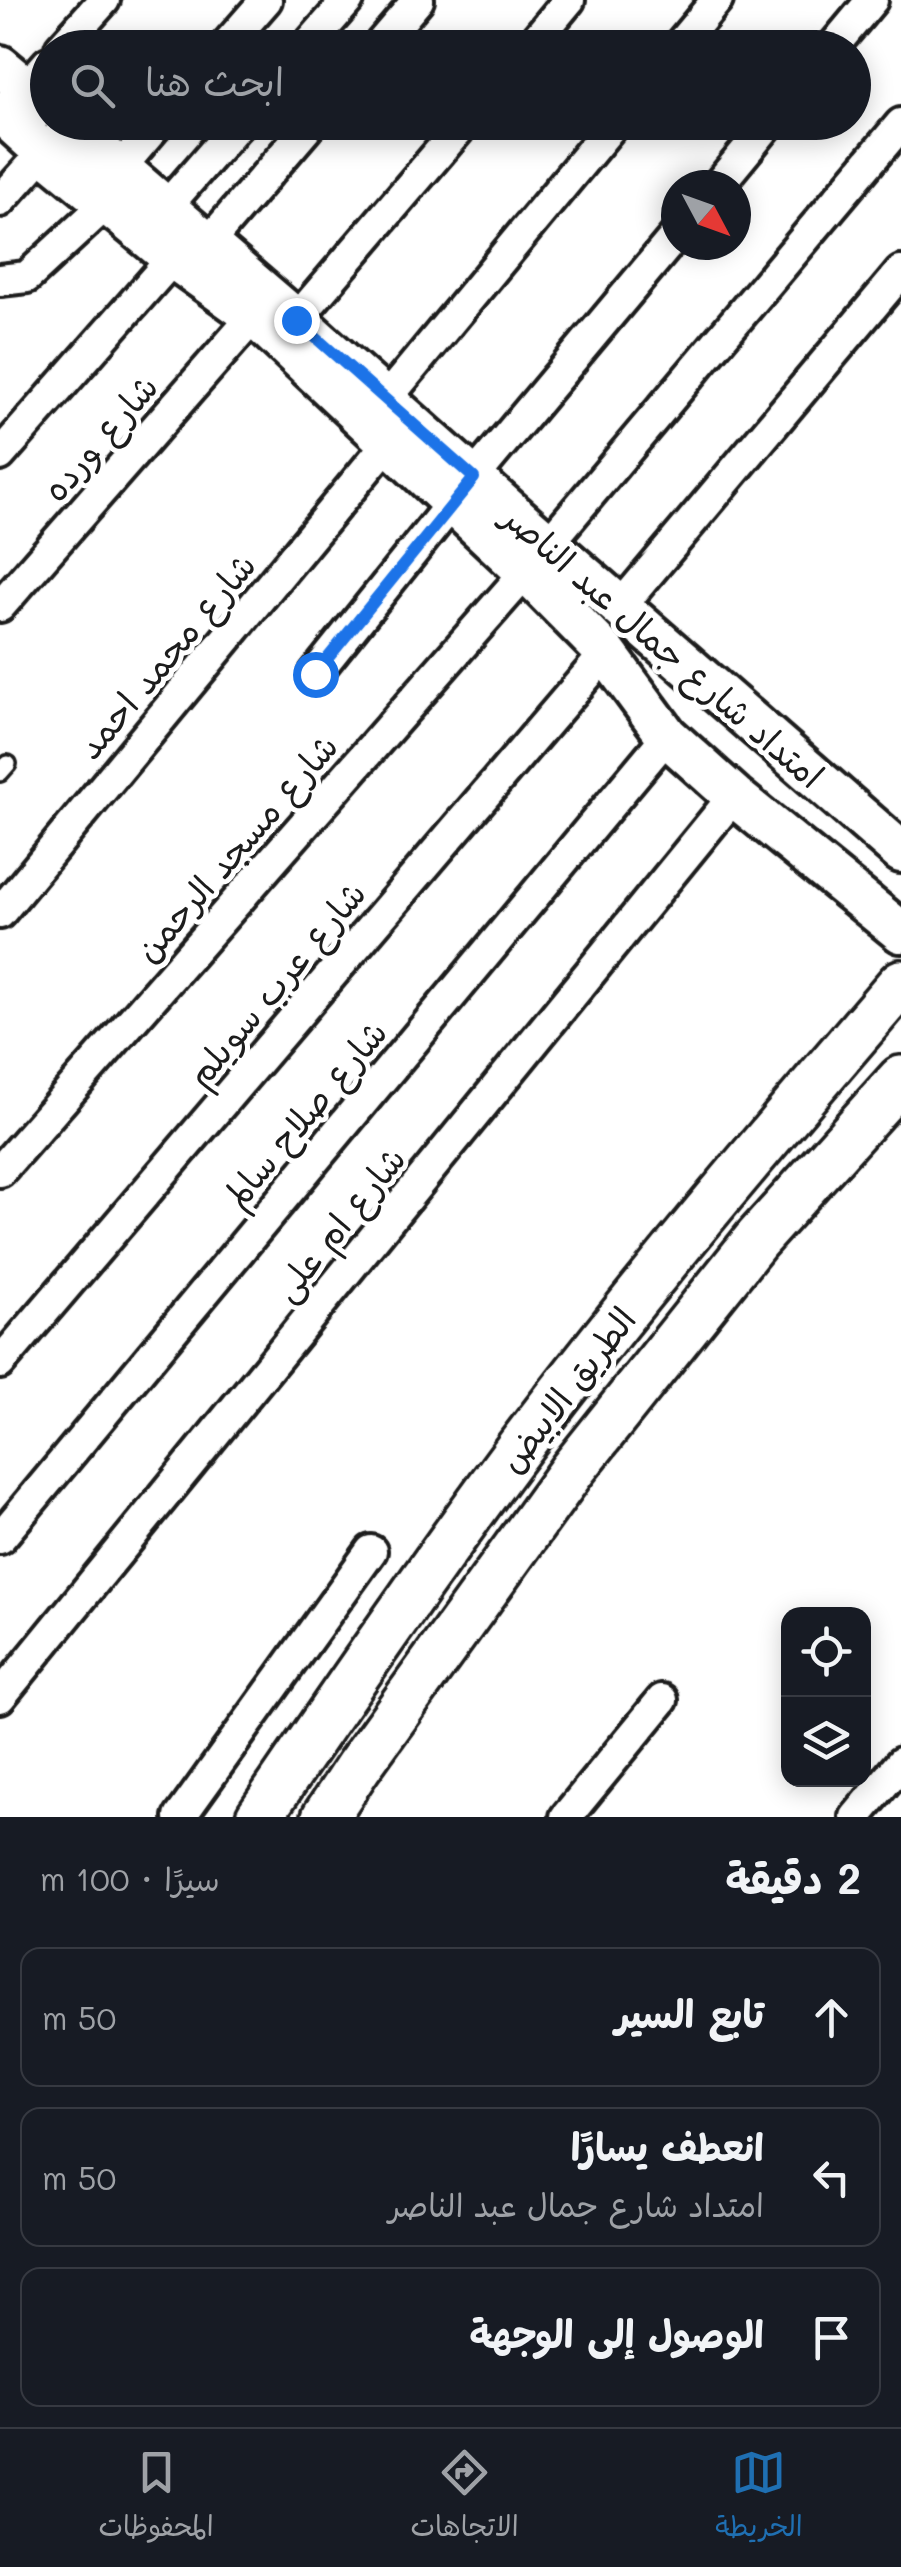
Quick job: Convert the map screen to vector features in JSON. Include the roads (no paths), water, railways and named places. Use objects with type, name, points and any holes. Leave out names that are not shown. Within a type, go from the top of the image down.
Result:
[{"type":"main road","name":"الطريق الابيض","points":[[259,1817],[420,1583],[523,1443],[711,1206],[901,983]]},
{"type":"main road","name":"الطريق الابيض","points":[[325,1817],[573,1469],[756,1240],[901,1079]]},
{"type":"street","points":[[78,30],[104,0]]},
{"type":"street","points":[[240,30],[266,0]]},
{"type":"street","points":[[322,30],[348,0]]},
{"type":"street","points":[[392,30],[418,0]]},
{"type":"street","points":[[544,30],[569,0]]},
{"type":"street","points":[[692,30],[716,0]]},
{"type":"street","points":[[847,30],[872,0]]},
{"type":"street","name":"شارع مسجد الرحمن","points":[[0,1171],[537,558],[901,124]]},
{"type":"street","points":[[0,201],[52,140]]},
{"type":"street","name":"امتداد شارع جمال عبد الناصر","points":[[59,140],[190,251],[388,444],[463,491]]},
{"type":"street","points":[[0,280],[27,276],[113,186],[146,140]]},
{"type":"street","points":[[166,207],[224,140]]},
{"type":"street","points":[[0,455],[295,140]]},
{"type":"street","points":[[296,320],[450,140]]},
{"type":"street","points":[[386,400],[600,140]]},
{"type":"street","points":[[730,170],[755,140]]},
{"type":"street","name":"امتداد شارع جمال عبد الناصر","points":[[113,186],[166,207],[190,251],[296,320],[386,400],[463,491],[537,558],[666,736],[901,932]]},
{"type":"street","points":[[315,674],[661,254]]},
{"type":"street","points":[[620,606],[901,272]]},
{"type":"street","name":"شارع ورده","points":[[0,606],[254,316]]},
{"type":"street","name":"شارع محمد احمد","points":[[0,914],[388,444]]},
{"type":"street","name":"امتداد شارع جمال عبد الناصر","points":[[537,558],[620,606],[901,852]]},
{"type":"street","name":"شارع عرب سويلم","points":[[0,1362],[606,652]]},
{"type":"street","name":"شارع صلاح سالم","points":[[0,1538],[666,736]]},
{"type":"street","name":"شارع ام على","points":[[0,1697],[734,796]]},
{"type":"street","points":[[180,1817],[371,1551]]},
{"type":"street","points":[[566,1817],[662,1700]]},
{"type":"street","points":[[856,1817],[901,1764]]}]
